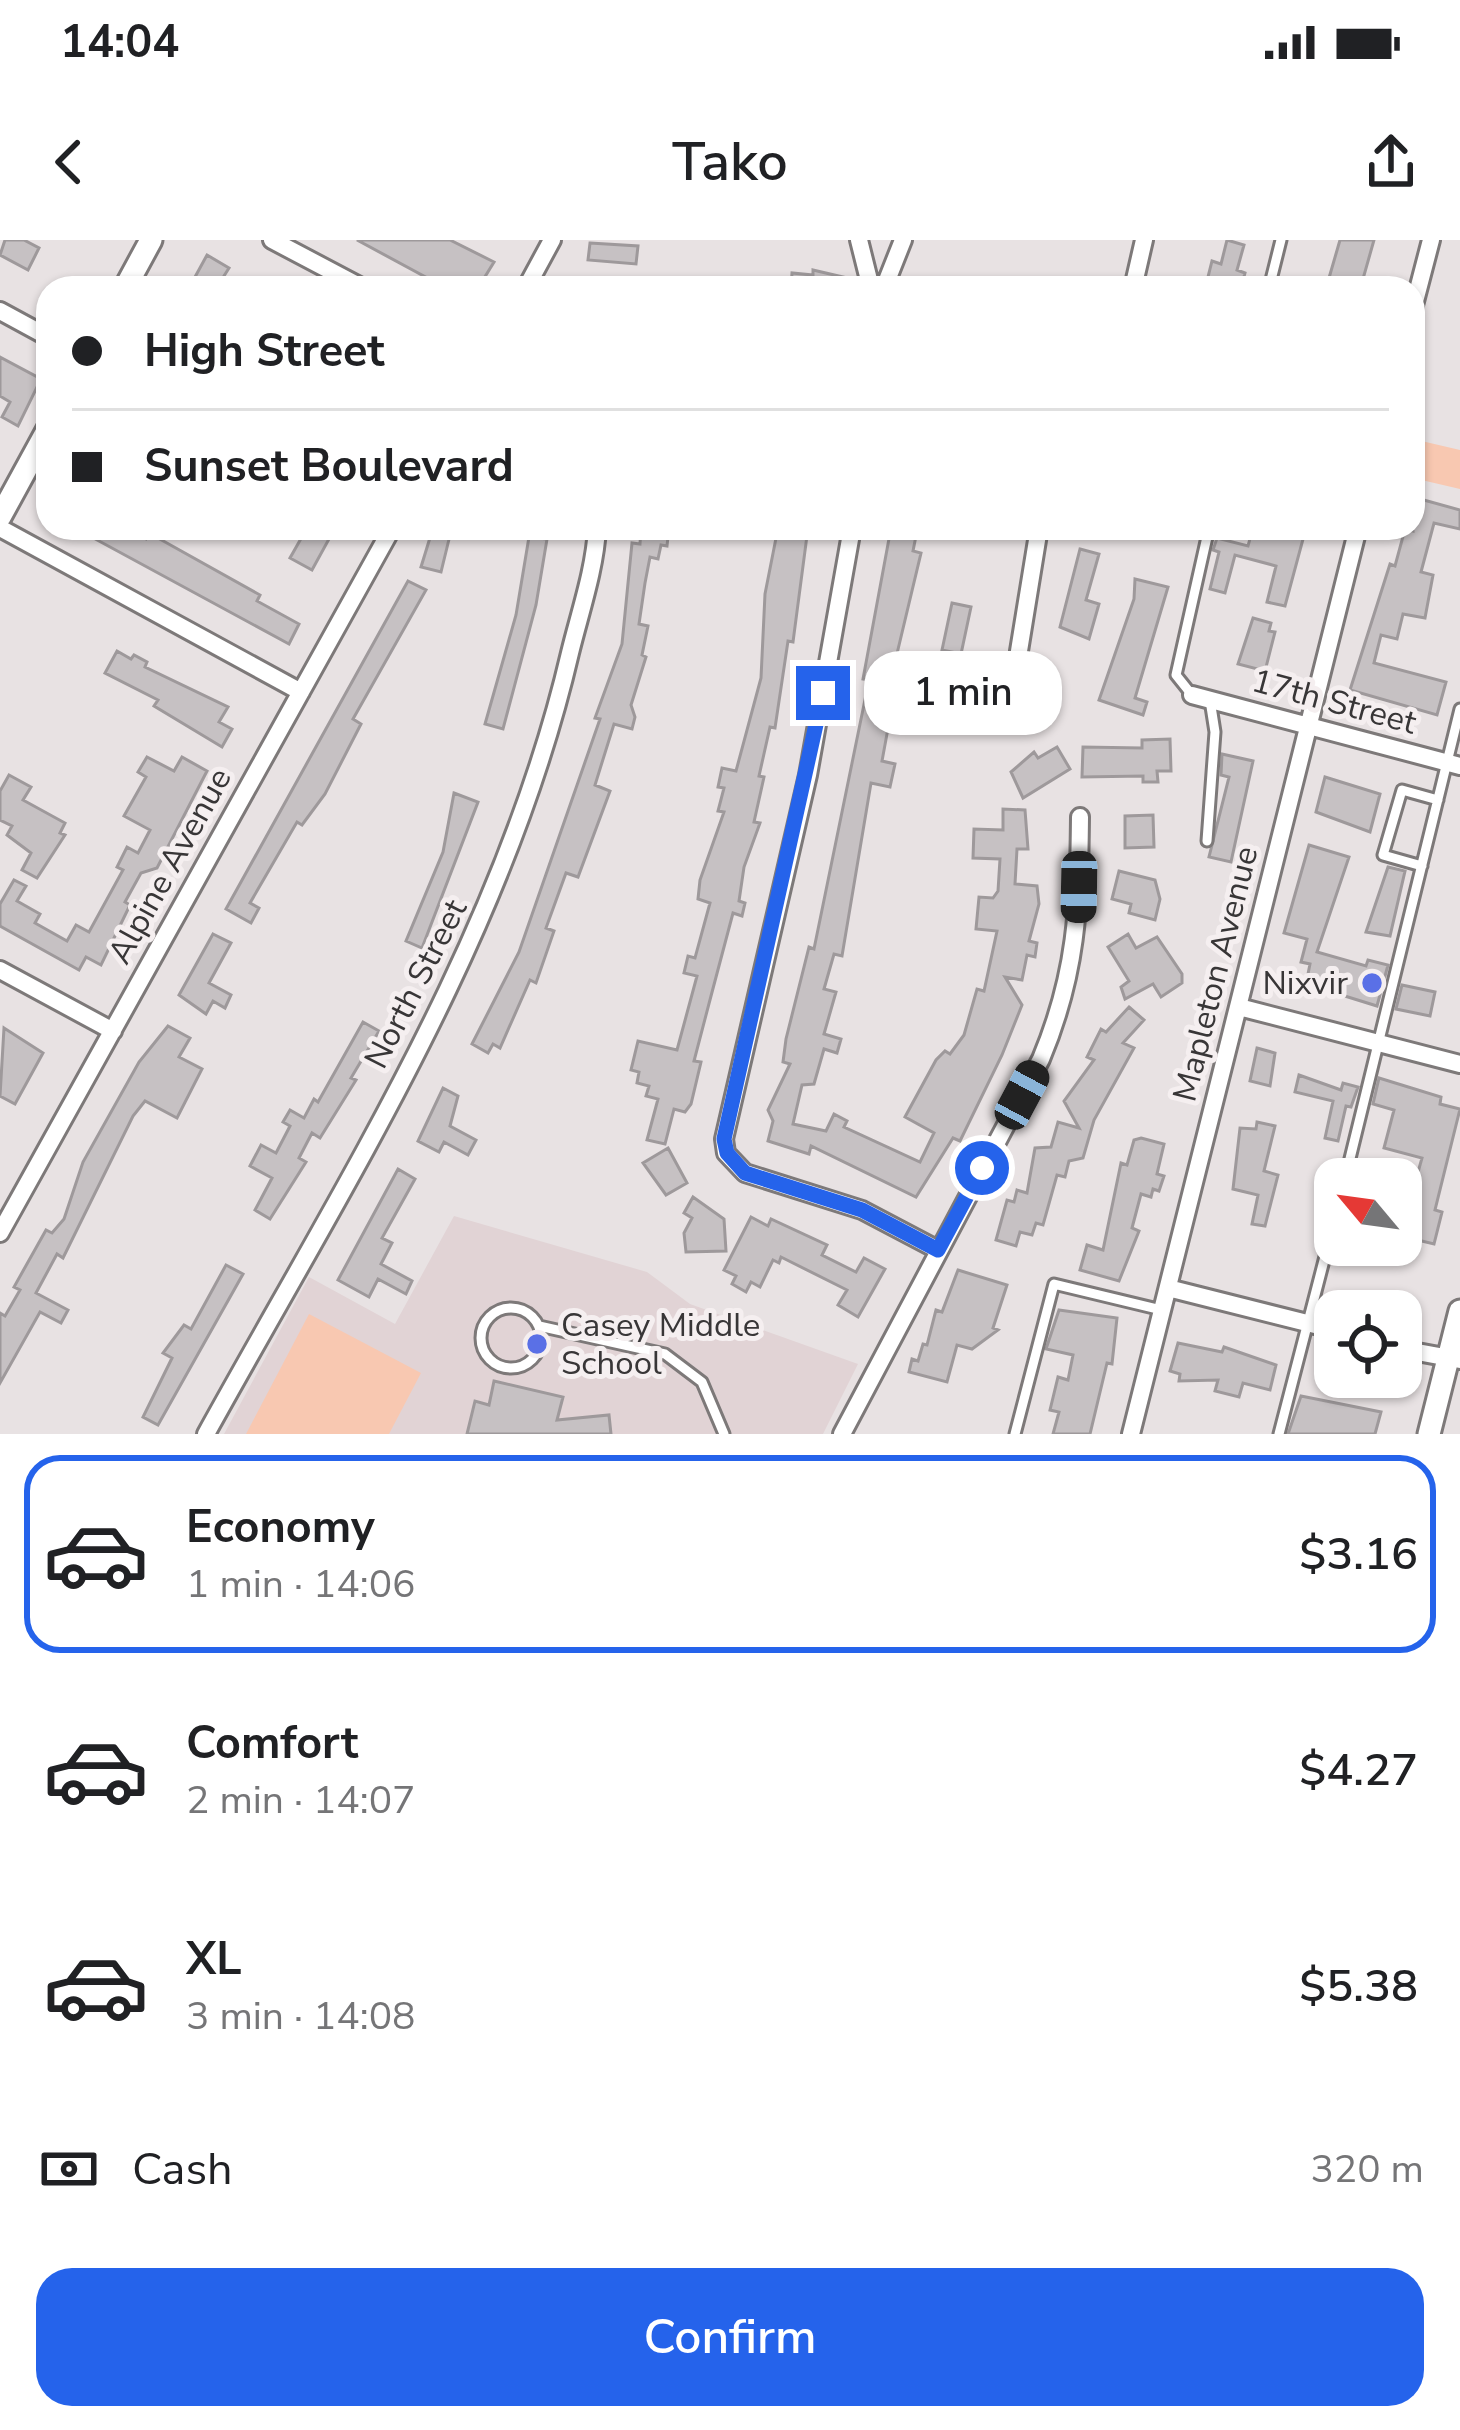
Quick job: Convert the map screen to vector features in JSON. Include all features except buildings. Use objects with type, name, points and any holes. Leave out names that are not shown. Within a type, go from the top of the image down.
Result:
[{"type":"street","points":[[132,276],[152,240]]},
{"type":"street","points":[[272,240],[305,248],[346,276]]},
{"type":"street","points":[[532,276],[552,240]]},
{"type":"street","points":[[859,240],[869,276]]},
{"type":"street","points":[[889,276],[903,240]]},
{"type":"street","points":[[1136,276],[1144,240]]},
{"type":"street","points":[[1422,276],[1432,240]]},
{"type":"street","points":[[0,311],[36,331]]},
{"type":"street","points":[[0,517],[36,451]]},
{"type":"street","points":[[0,528],[301,692]]},
{"type":"street","name":"Alpine Avenue","points":[[0,1233],[385,540]]},
{"type":"street","name":"North Street","points":[[206,1434],[447,997],[491,900],[560,698],[594,540]]},
{"type":"street","points":[[850,540],[808,775],[724,1139],[727,1153],[745,1173],[862,1210],[938,1250]]},
{"type":"street","points":[[1019,651],[1037,540]]},
{"type":"street","name":"Mapleton Avenue","points":[[1131,1434],[1355,540]]},
{"type":"street","name":"17th Street","points":[[1201,698],[1454,764]]},
{"type":"street","points":[[842,1434],[1041,1059],[1064,1003],[1077,936],[1080,817]]},
{"type":"street","points":[[0,970],[113,1031]]},
{"type":"street","points":[[1239,1007],[1460,1064]]},
{"type":"street","points":[[1168,1288],[1314,1324]]},
{"type":"street","points":[[1429,1434],[1454,1359],[1460,1311]]},
{"type":"street","points":[[1422,1352],[1454,1359]]},
{"type":"lane","points":[[1272,276],[1281,240]]},
{"type":"lane","points":[[1206,540],[1176,675],[1201,698],[1215,733],[1207,841]]},
{"type":"lane","points":[[1350,1158],[1438,800],[1454,764],[1460,710]]},
{"type":"lane","points":[[1422,866],[1383,855],[1402,790],[1438,800]]},
{"type":"lane","points":[[1279,1434],[1323,1266]]},
{"type":"lane","points":[[1015,1434],[1054,1284],[1162,1310]]},
{"type":"lane","points":[[539,1326],[541,1344],[524,1366],[496,1364],[483,1349],[487,1319],[505,1308],[525,1311],[539,1326],[665,1354],[702,1382],[724,1434]]},
{"type":"shaded area","points":[[1425,442],[1460,450],[1460,489],[1425,481]]},
{"type":"shaded area","name":"Casey Middle School","points":[[454,1216],[647,1272],[690,1304],[858,1364],[823,1434],[224,1434],[309,1277],[395,1324]]},
{"type":"shaded area","points":[[309,1314],[421,1373],[389,1434],[246,1434]]},
{"type":"place","name":"Nixvir","points":[[1372,983]]},
{"type":"place","name":"Casey Middle School","points":[[537,1344]]},
{"type":"route","points":[[823,693],[724,1139],[727,1153],[745,1173],[806,1188],[862,1210],[938,1250],[982,1168]]}]
